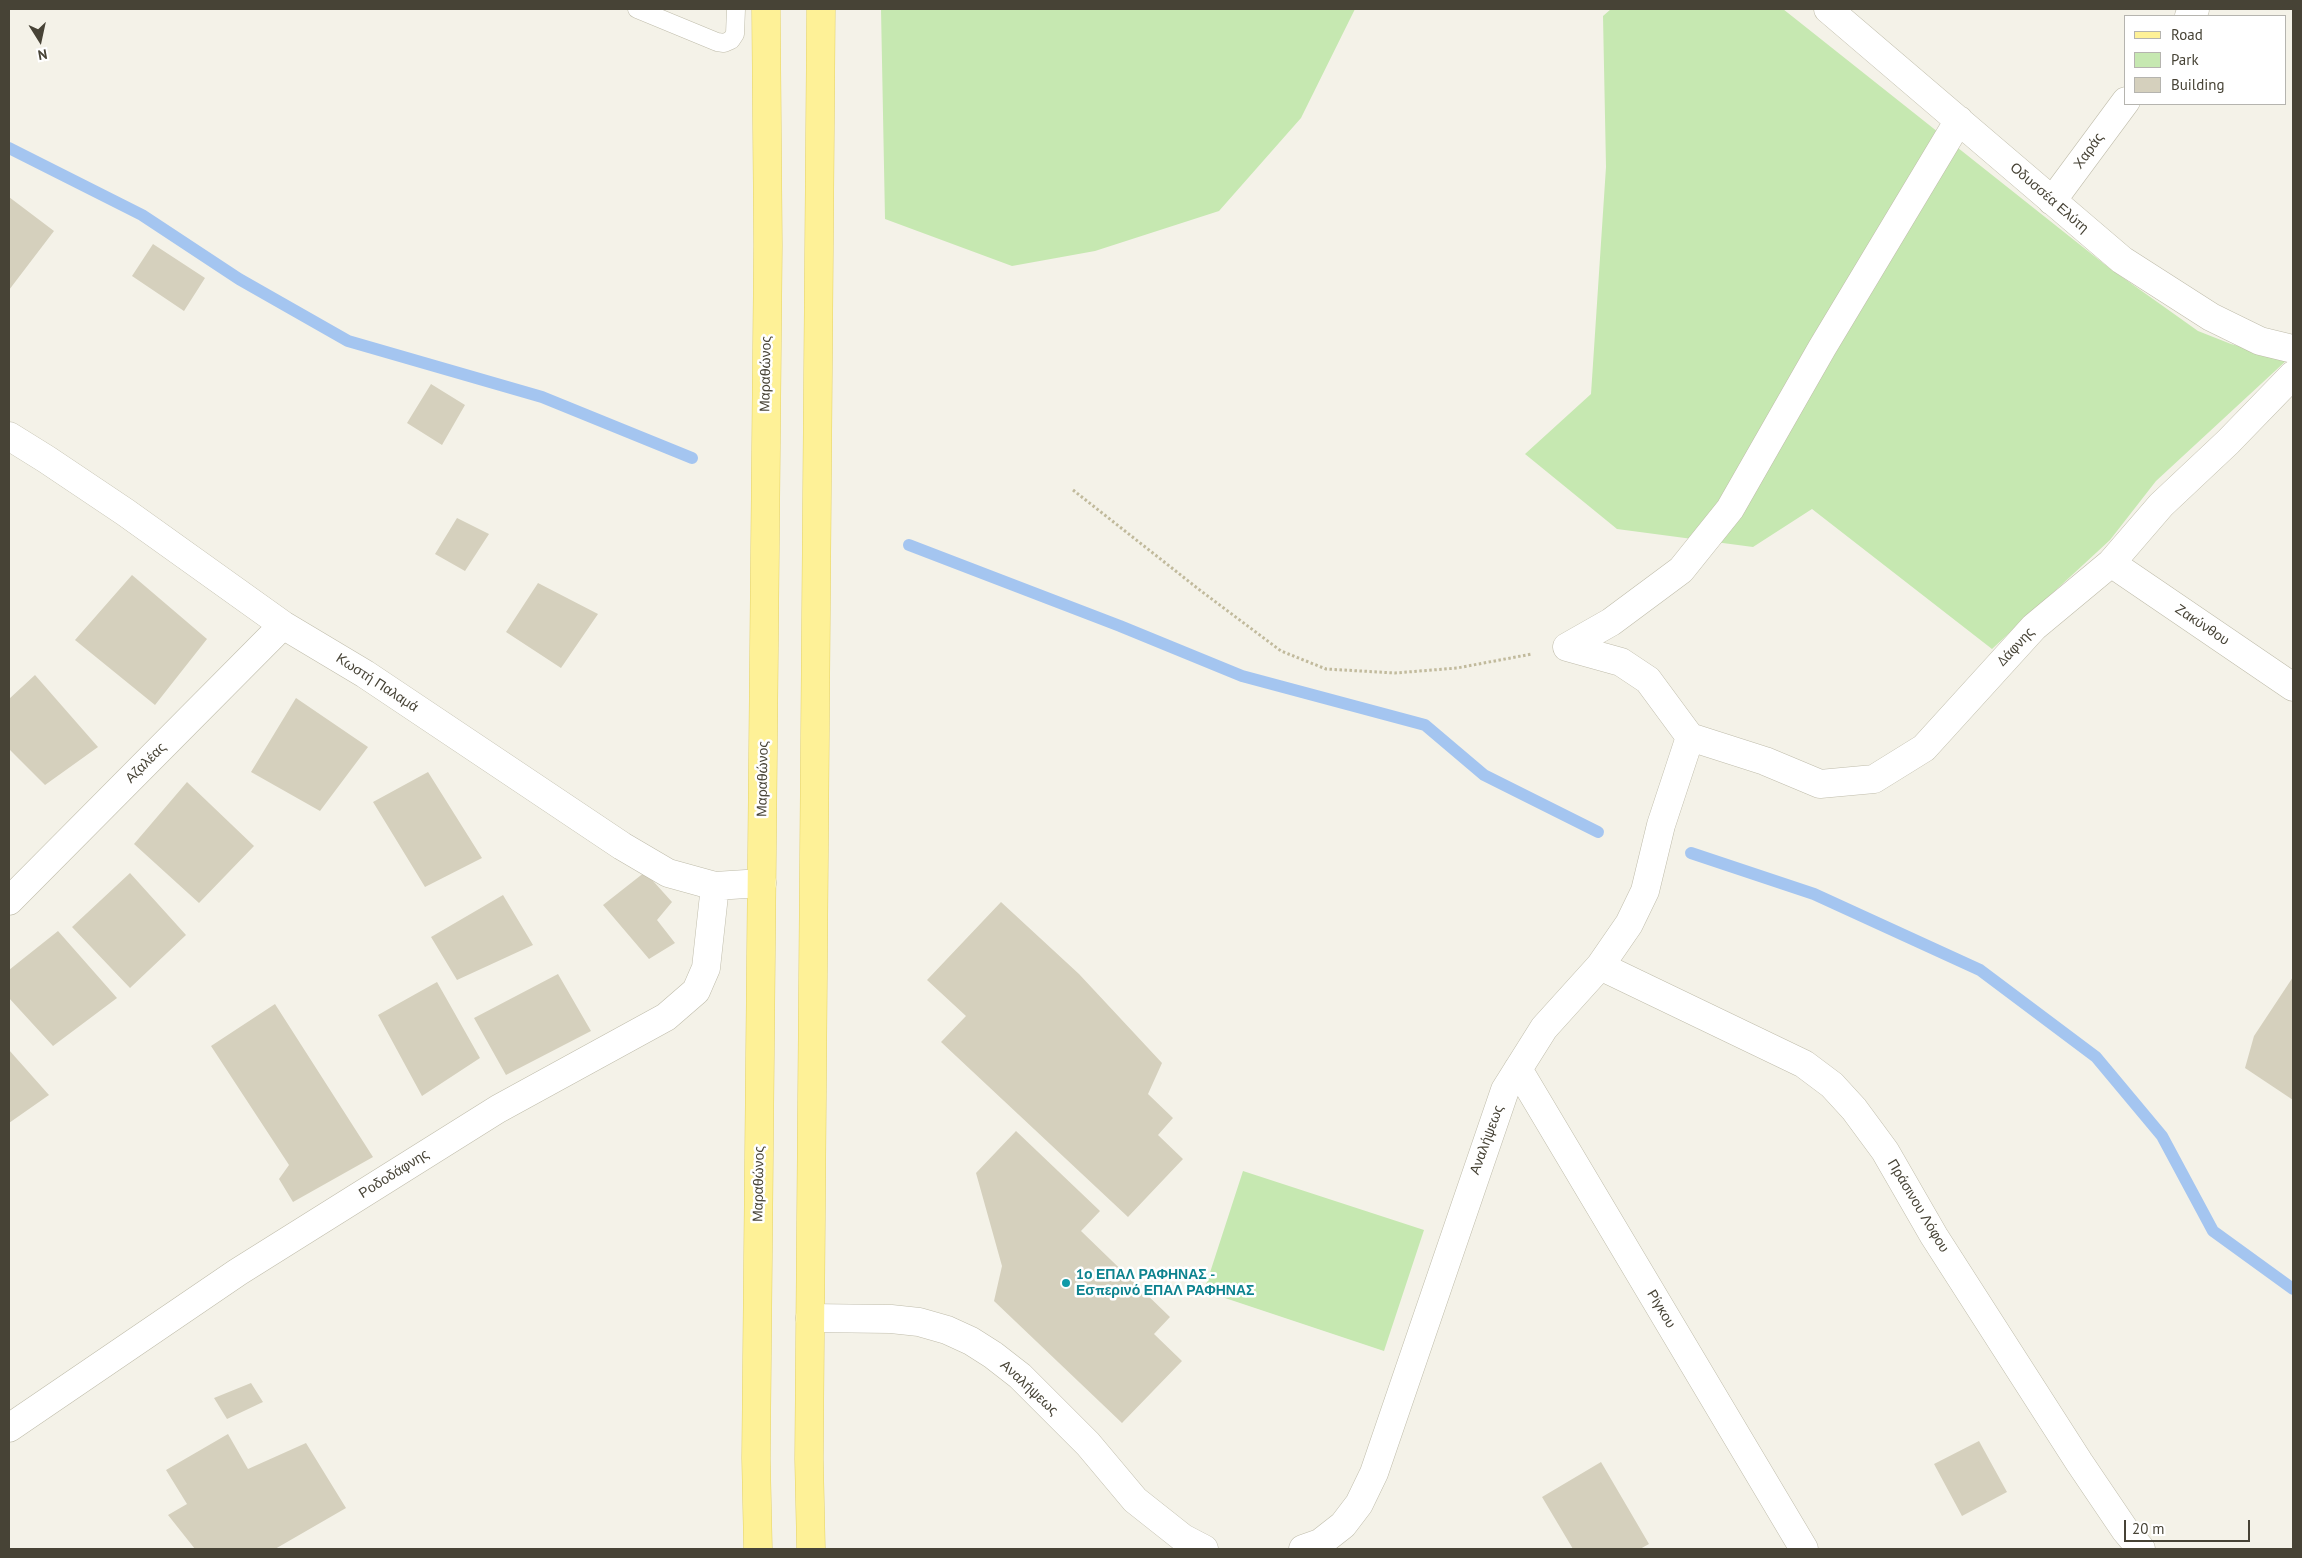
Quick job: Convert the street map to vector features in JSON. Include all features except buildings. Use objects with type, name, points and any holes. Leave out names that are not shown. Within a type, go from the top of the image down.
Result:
[{"type":"main road","name":"Μαραθώνος","points":[[758,1549],[756,1458],[768,245],[766,9]]},
{"type":"main road","points":[[811,1549],[809,1459],[821,9]]},
{"type":"street","name":"Οδυσσέα Ελύτη","points":[[1828,9],[2122,260],[2211,317],[2260,341],[2293,348]]},
{"type":"street","name":"Χαράς","points":[[2052,201],[2124,104]]},
{"type":"street","points":[[1567,647],[1611,622],[1681,570],[1730,509],[1822,348],[1959,120]]},
{"type":"street","name":"Δάφνης","points":[[1690,737],[1764,761],[1820,784],[1874,779],[1924,748],[2034,627],[2111,563],[2161,505],[2228,442],[2293,375]]},
{"type":"street","name":"Κωστή Παλαμά","points":[[9,436],[125,512],[283,625],[365,674],[645,860],[668,873],[715,886],[762,883]]},
{"type":"street","name":"Ζακύνθου","points":[[2111,563],[2293,687]]},
{"type":"street","name":"Αζαλέας","points":[[9,901],[283,625]]},
{"type":"street","points":[[1567,647],[1621,662],[1648,680],[1690,737]]},
{"type":"street","name":"Αναλήψεως","points":[[1303,1549],[1320,1543],[1343,1525],[1359,1504],[1374,1473],[1505,1090],[1544,1028],[1600,966],[1629,924],[1645,891],[1661,826],[1690,737]]},
{"type":"street","name":"Ροδοδάφνης","points":[[9,1428],[238,1272],[498,1109],[666,1017],[696,991],[706,968],[715,886]]},
{"type":"street","name":"Πράσινου Λόφου","points":[[1600,966],[1804,1064],[1832,1085],[1854,1108],[1885,1151],[1934,1236],[2079,1462],[2125,1530],[2141,1549]]},
{"type":"street","name":"Ρίγκου","points":[[1518,1069],[1804,1549]]},
{"type":"street","name":"Αναλήψεως","points":[[810,1318],[891,1319],[919,1322],[947,1330],[971,1341],[1020,1376],[1088,1444],[1135,1500],[1183,1538],[1204,1549]]},
{"type":"lane","points":[[637,9],[717,42],[724,42],[730,40],[735,34],[736,9]]},
{"type":"path","points":[[1072,490],[1201,592],[1281,651],[1326,669],[1395,673],[1457,668],[1567,647]]},
{"type":"green space","points":[[881,9],[1355,9],[1301,118],[1219,211],[1095,251],[1012,266],[885,219]]},
{"type":"green space","points":[[1611,9],[1783,9],[2108,267],[2198,331],[2231,344],[2288,359],[2156,481],[2110,540],[1992,649],[1812,509],[1753,547],[1617,529],[1525,454],[1591,394],[1606,167],[1603,16]]},
{"type":"green space","points":[[1243,1171],[1424,1230],[1384,1351],[1204,1291]]},
{"type":"waterway","points":[[9,148],[142,215],[239,279],[348,341],[542,397],[692,458]]},
{"type":"waterway","points":[[909,545],[1120,626],[1242,676],[1425,725],[1484,775],[1598,832]]},
{"type":"waterway","points":[[1691,853],[1814,894],[1980,970],[2096,1057],[2162,1136],[2213,1231],[2293,1289]]},
{"type":"place","name":"1ο ΕΠΑΛ ΡΑΦΗΝΑΣ - Εσπερινό ΕΠΑΛ ΡΑΦΗΝΑΣ","points":[[1066,1283]]}]
